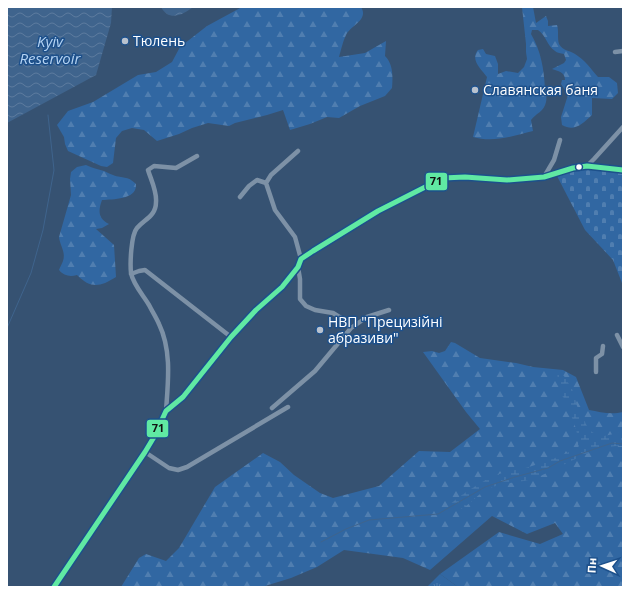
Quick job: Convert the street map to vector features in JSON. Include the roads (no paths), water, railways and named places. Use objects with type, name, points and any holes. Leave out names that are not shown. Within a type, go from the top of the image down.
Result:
[{"type":"street","points":[[615,52],[623,51]]},
{"type":"street","points":[[587,166],[623,127]]},
{"type":"street","points":[[544,177],[554,160],[560,140]]},
{"type":"street","points":[[266,184],[271,175],[298,151]]},
{"type":"street","points":[[54,587],[145,452],[166,411],[168,367],[166,347],[160,326],[149,305],[134,282],[131,274],[130,250],[136,229],[154,212],[156,202],[155,192],[148,170],[154,166],[176,168],[198,156]]},
{"type":"street","points":[[166,411],[183,398],[231,337],[256,310],[282,287],[298,267],[301,259],[378,211],[443,178],[465,177],[506,180],[544,177],[573,168],[587,166],[623,170]]},
{"type":"street","points":[[240,197],[249,186],[257,180],[266,184],[275,210],[295,237],[301,259]]},
{"type":"street","points":[[298,267],[300,279],[300,299],[306,306],[315,310],[333,313],[341,318],[351,328]]},
{"type":"street","points":[[131,274],[145,270],[231,337]]},
{"type":"street","points":[[272,408],[315,371],[351,328],[367,317],[389,310]]},
{"type":"street","points":[[617,335],[623,347]]},
{"type":"street","points":[[596,372],[596,358],[602,354],[603,346]]},
{"type":"street","points":[[145,452],[169,468],[178,470],[187,467],[288,407]]},
{"type":"water","name":"Kyiv Reservoir","points":[[7,7],[112,7],[111,23],[96,75],[7,123]]},
{"type":"water","points":[[161,7],[193,7],[181,14],[172,16],[164,12]]},
{"type":"waterway","points":[[7,328],[31,273],[43,230],[54,170],[48,115]]},
{"type":"waterway","points":[[321,542],[346,529],[369,520],[438,514],[485,487],[548,468],[560,461],[612,443],[623,444]]},
{"type":"place","name":"Тюлень","points":[[125,41]]},
{"type":"place","name":"Славянская баня","points":[[475,90]]},
{"type":"place","name":"НВП \"Прецизійні абразиви\"","points":[[320,330]]}]
